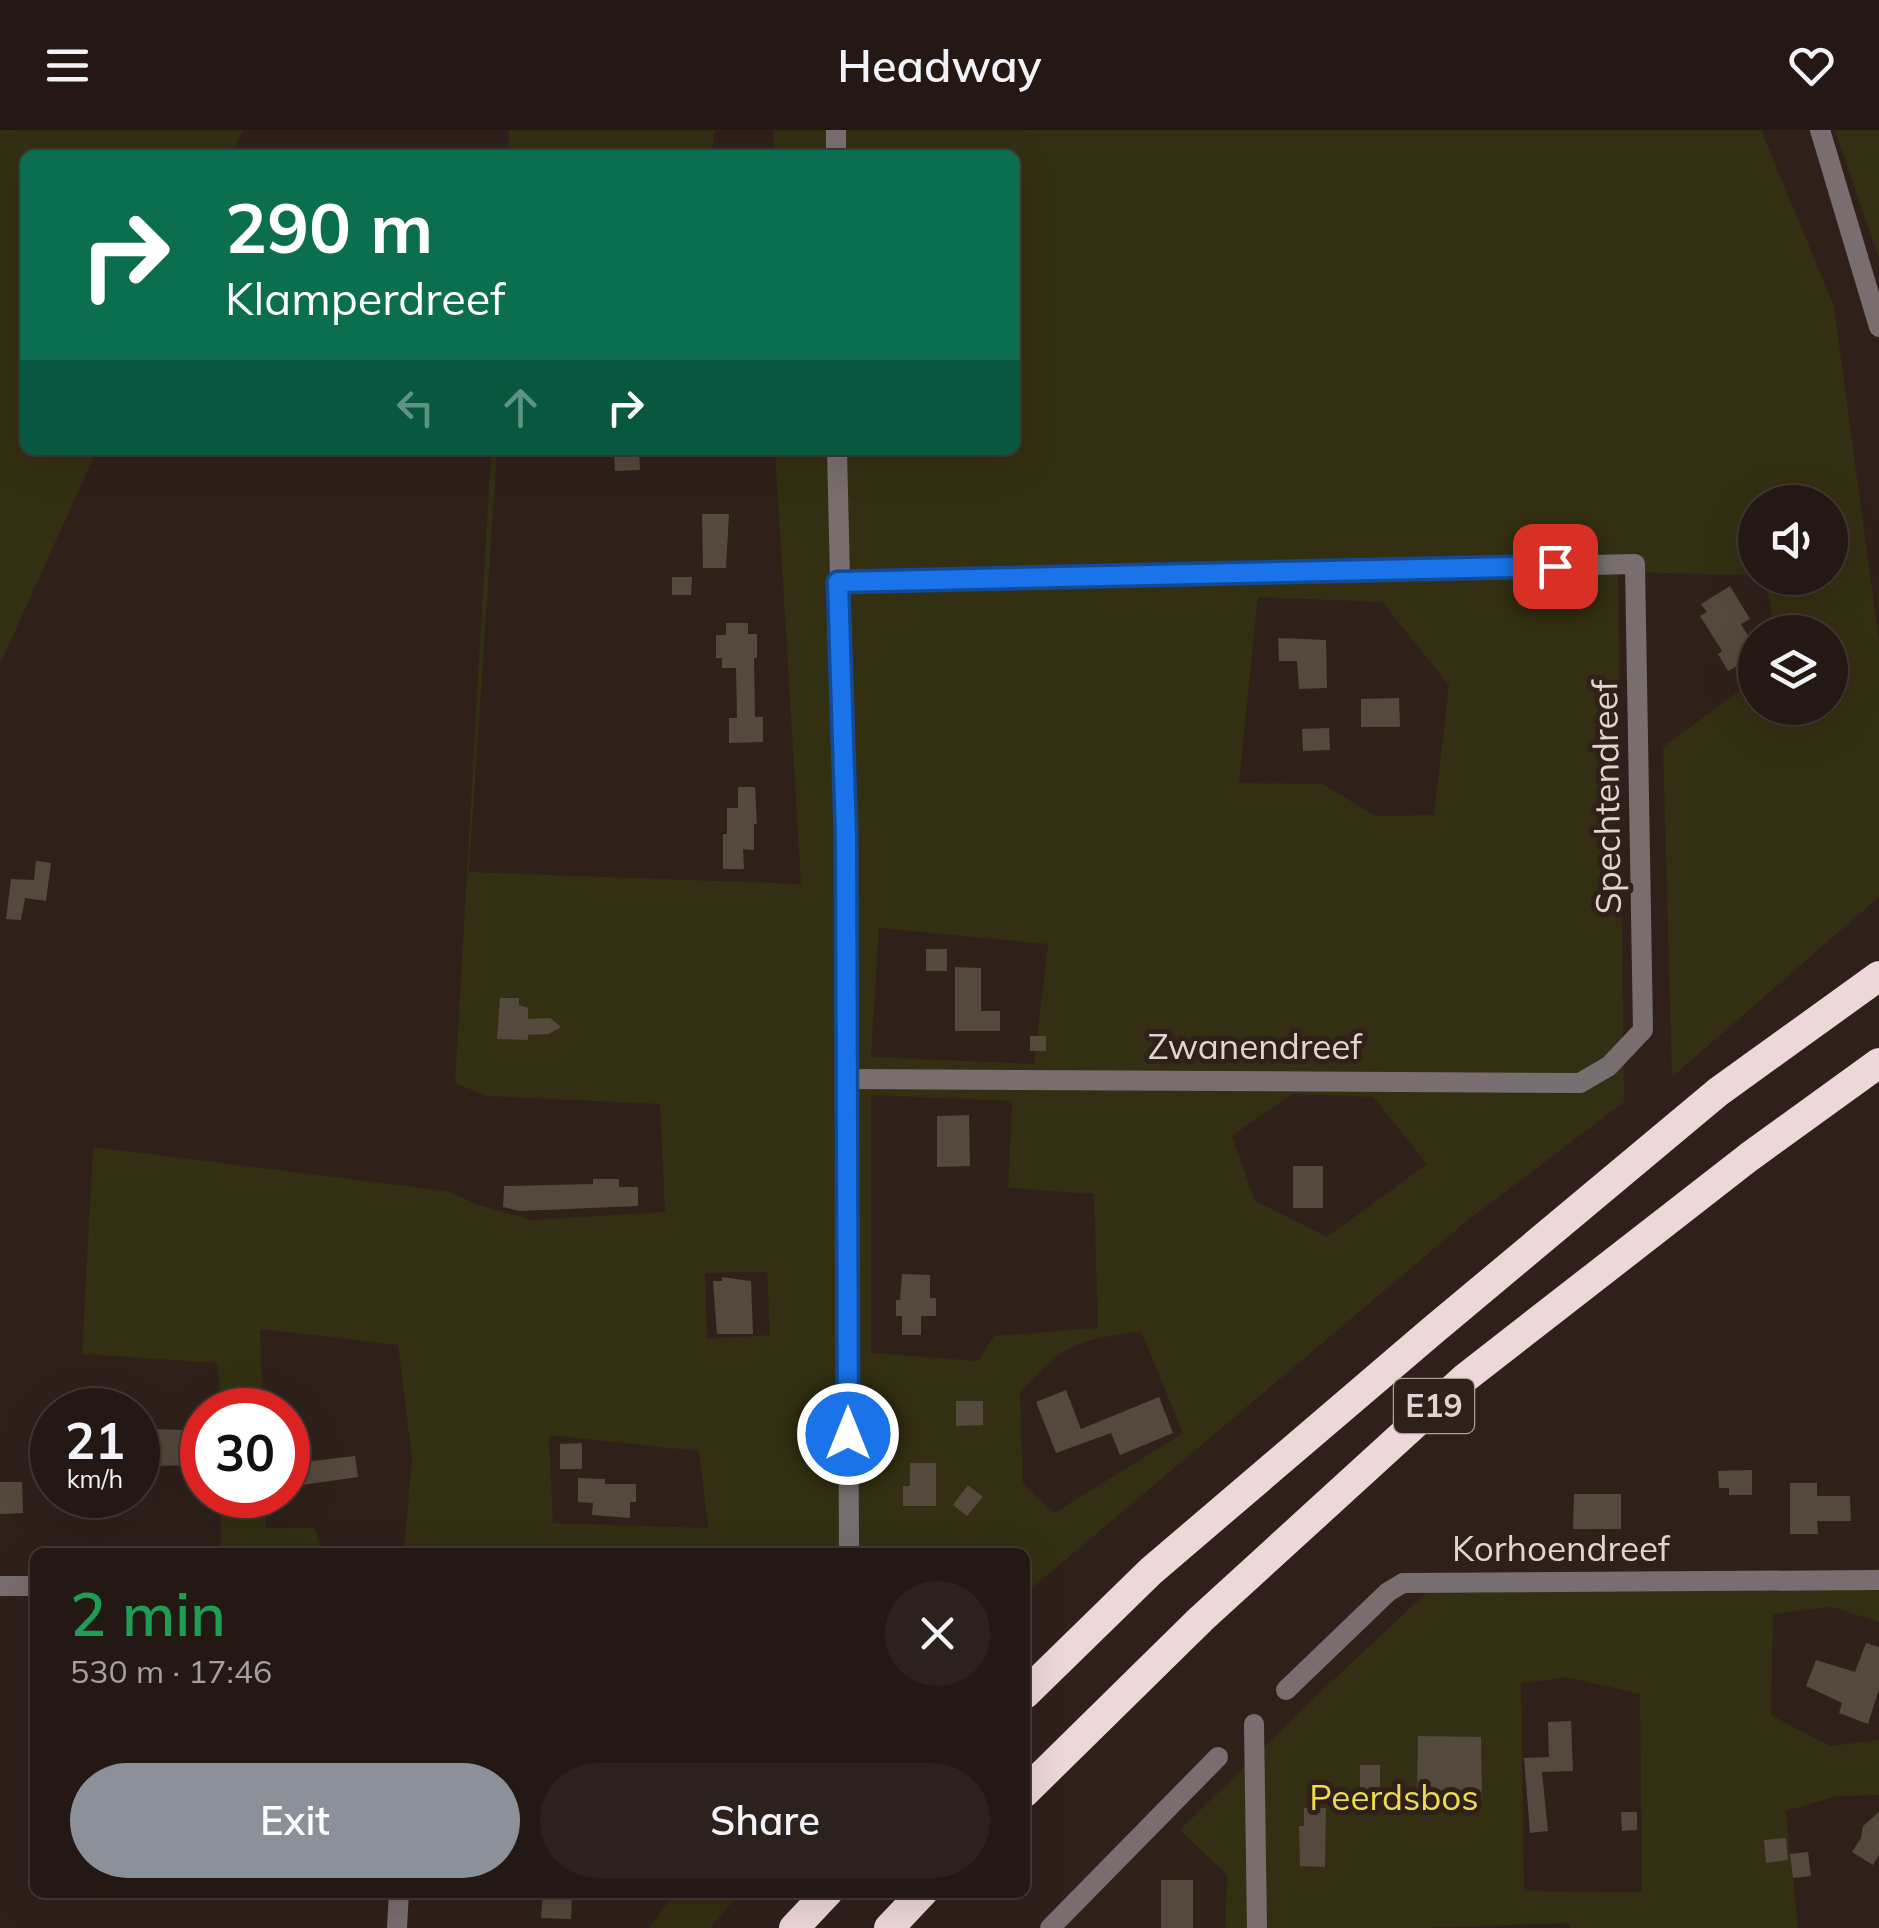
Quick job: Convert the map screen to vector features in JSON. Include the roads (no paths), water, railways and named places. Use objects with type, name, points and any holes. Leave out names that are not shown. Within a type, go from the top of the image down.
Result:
[{"type":"highway","name":"E19","points":[[1030,1689],[1150,1571],[1432,1331],[1718,1092],[1879,976]]},
{"type":"highway","name":"E19","points":[[1030,1787],[1201,1619],[1464,1378],[1749,1157],[1879,1062]]},
{"type":"highway","points":[[794,1928],[822,1898]]},
{"type":"highway","points":[[889,1928],[917,1898]]},
{"type":"street","points":[[1820,130],[1879,328]]},
{"type":"street","points":[[838,455],[846,835],[849,1548]]},
{"type":"street","name":"Spechtendreef","points":[[838,582],[1635,564],[1643,1030]]},
{"type":"street","name":"Zwanendreef","points":[[846,1079],[1219,1078],[1580,1083],[1609,1066],[1643,1030]]},
{"type":"street","name":"Korhoendreef","points":[[1286,1690],[1388,1592],[1403,1583],[1879,1580]]},
{"type":"street","points":[[0,1586],[30,1586]]},
{"type":"street","points":[[1254,1724],[1257,1928]]},
{"type":"street","points":[[1050,1928],[1218,1757]]},
{"type":"street","points":[[398,1928],[399,1898]]},
{"type":"park label","name":"Peerdsbos","points":[[1394,1798]]}]
